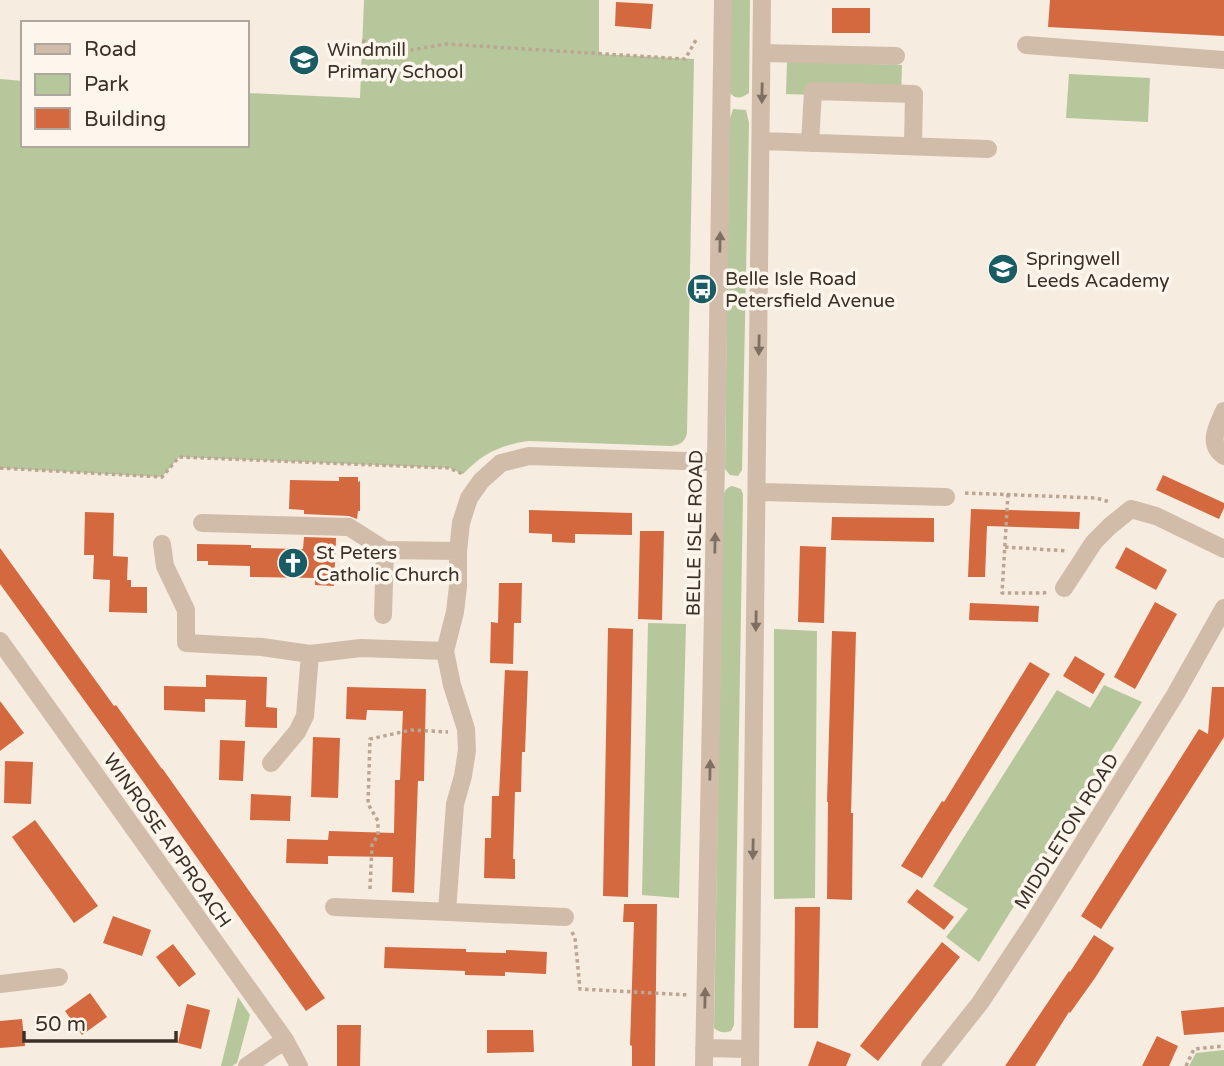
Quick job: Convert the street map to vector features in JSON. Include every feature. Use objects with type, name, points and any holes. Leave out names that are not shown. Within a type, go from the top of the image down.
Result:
[{"type":"street","name":"BELLE ISLE ROAD","points":[[704,1066],[723,0]]},
{"type":"street","points":[[704,1048],[750,1058],[762,0]]},
{"type":"street","points":[[1026,45],[1224,60]]},
{"type":"street","points":[[762,53],[896,56]]},
{"type":"street","points":[[810,143],[813,91],[914,94],[913,146]]},
{"type":"street","points":[[761,141],[988,149]]},
{"type":"street","points":[[1224,411],[1214,436],[1214,444],[1217,451],[1224,456]]},
{"type":"street","points":[[447,911],[455,804],[467,750],[466,733],[445,651],[455,612],[461,523],[469,498],[481,481],[501,463],[529,456],[716,462]]},
{"type":"street","points":[[758,492],[946,497]]},
{"type":"street","points":[[1064,588],[1094,542],[1131,509],[1156,516],[1224,549]]},
{"type":"street","points":[[202,523],[349,527],[385,550],[458,551]]},
{"type":"street","points":[[162,544],[166,566],[186,610],[186,643],[262,647],[310,654],[361,648],[445,651]]},
{"type":"street","points":[[383,615],[385,550]]},
{"type":"street","name":"MIDDLETON ROAD","points":[[930,1066],[980,1003],[1033,923],[1175,695],[1220,629],[1224,608]]},
{"type":"street","name":"WINROSE APPROACH","points":[[0,641],[285,1040],[299,1066]]},
{"type":"street","points":[[271,763],[297,732],[305,716],[310,654]]},
{"type":"street","points":[[334,907],[565,916]]},
{"type":"street","points":[[0,984],[59,977]]},
{"type":"street","points":[[247,1066],[285,1040]]},
{"type":"path","points":[[362,41],[411,50],[446,44],[685,59],[696,40]]},
{"type":"path","points":[[0,468],[162,477],[179,457],[449,468],[481,481]]},
{"type":"path","points":[[946,497],[962,493],[1096,498],[1131,509]]},
{"type":"path","points":[[1008,494],[1002,593],[1043,593],[1064,588]]},
{"type":"path","points":[[1005,547],[1087,552]]},
{"type":"path","points":[[369,909],[372,845],[378,835],[378,821],[368,804],[370,739],[411,730],[466,733]]},
{"type":"path","points":[[565,916],[575,938],[580,989],[705,995]]},
{"type":"path","points":[[1186,1066],[1195,1049],[1224,1046]]},
{"type":"green space","points":[[364,0],[599,0],[599,54],[694,59],[687,433],[684,441],[672,446],[529,441],[493,451],[463,474],[449,468],[179,457],[162,477],[0,468],[0,79],[21,81],[21,147],[248,147],[248,93],[360,98]]},
{"type":"green space","points":[[731,0],[750,0],[749,93],[739,98],[730,93]]},
{"type":"green space","points":[[787,61],[902,65],[901,98],[786,94]]},
{"type":"green space","points":[[1069,74],[1150,78],[1148,122],[1066,118]]},
{"type":"green space","points":[[733,109],[746,110],[749,123],[742,470],[738,476],[730,475],[725,469],[729,122]]},
{"type":"green space","points":[[732,486],[741,489],[743,494],[734,1025],[731,1031],[724,1032],[714,1028],[723,499],[725,491]]},
{"type":"green space","points":[[648,623],[686,624],[679,898],[642,895]]},
{"type":"green space","points":[[774,629],[817,631],[815,898],[774,899]]},
{"type":"green space","points":[[1104,685],[1142,702],[979,962],[946,937],[968,909],[933,886],[1057,690],[1090,708]]},
{"type":"green space","points":[[238,997],[250,1015],[237,1063],[221,1066]]},
{"type":"green space","points":[[1224,1050],[1224,1066],[1189,1066],[1196,1053]]},
{"type":"building","points":[[1050,0],[1224,0],[1224,36],[1048,27]]},
{"type":"building","points":[[616,2],[653,4],[651,29],[615,26]]},
{"type":"building","points":[[832,8],[870,8],[870,33],[832,33]]},
{"type":"building","points":[[1163,475],[1224,503],[1219,519],[1156,490]]},
{"type":"building","points":[[339,477],[358,477],[358,482],[360,481],[360,511],[357,519],[349,516],[304,514],[304,510],[289,509],[290,480],[339,481]]},
{"type":"building","points":[[971,509],[1080,512],[1079,529],[987,526],[985,577],[968,577]]},
{"type":"building","points":[[529,510],[632,513],[632,535],[575,534],[575,543],[552,542],[552,534],[529,533]]},
{"type":"building","points":[[85,512],[114,513],[113,556],[128,557],[127,580],[131,580],[131,587],[147,587],[147,613],[109,612],[110,580],[93,579],[94,555],[84,555]]},
{"type":"building","points":[[832,517],[934,518],[934,542],[831,540]]},
{"type":"building","points":[[640,531],[664,531],[662,620],[638,619]]},
{"type":"building","name":"St Peters Catholic Church","points":[[304,537],[336,538],[334,586],[315,585],[315,578],[250,577],[250,566],[208,565],[208,561],[197,561],[197,544],[303,549]]},
{"type":"building","points":[[800,546],[826,547],[824,623],[798,622]]},
{"type":"building","points":[[1126,547],[1167,570],[1156,590],[1115,568]]},
{"type":"building","points":[[0,548],[162,768],[325,998],[306,1011],[0,584]]},
{"type":"building","points":[[499,583],[522,583],[521,623],[514,623],[513,664],[490,663],[491,622],[498,623]]},
{"type":"building","points":[[1155,602],[1177,614],[1135,689],[1114,677]]},
{"type":"building","points":[[970,603],[1039,606],[1038,622],[969,620]]},
{"type":"building","points":[[608,628],[633,629],[628,897],[603,896]]},
{"type":"building","points":[[832,631],[856,632],[851,813],[852,900],[827,899]]},
{"type":"building","points":[[1075,656],[1105,674],[1093,694],[1063,676]]},
{"type":"building","points":[[1030,662],[1050,674],[922,878],[901,866],[942,801],[944,802]]},
{"type":"building","points":[[505,670],[528,671],[521,792],[515,792],[515,879],[484,878],[485,838],[491,838],[492,796],[499,796]]},
{"type":"building","points":[[206,675],[267,677],[266,707],[277,708],[277,728],[245,727],[246,700],[205,699],[205,712],[164,710],[164,686],[206,687]]},
{"type":"building","points":[[347,687],[426,689],[424,781],[418,781],[414,893],[392,892],[393,857],[328,856],[328,864],[286,863],[287,839],[328,840],[329,831],[394,833],[395,780],[400,780],[403,711],[367,710],[366,720],[346,719]]},
{"type":"building","points":[[1212,687],[1224,687],[1224,737],[1101,929],[1081,916],[1199,729],[1208,734]]},
{"type":"building","points":[[0,701],[24,733],[0,751]]},
{"type":"building","points":[[313,737],[340,738],[338,798],[311,797]]},
{"type":"building","points":[[220,740],[245,741],[243,781],[219,780]]},
{"type":"building","points":[[5,761],[33,762],[31,804],[4,803]]},
{"type":"building","points":[[251,794],[291,796],[290,821],[250,820]]},
{"type":"building","points":[[35,820],[98,906],[74,923],[12,837]]},
{"type":"building","points":[[917,889],[954,917],[944,930],[907,902]]},
{"type":"building","points":[[624,904],[657,904],[655,1066],[632,1066],[630,1045],[634,922],[623,922]]},
{"type":"building","points":[[795,907],[820,907],[818,1028],[794,1028]]},
{"type":"building","points":[[113,916],[151,930],[142,956],[103,943]]},
{"type":"building","points":[[1094,935],[1114,948],[1095,978],[1069,1012],[1035,1066],[1005,1066],[1070,972]]},
{"type":"building","points":[[942,942],[960,957],[878,1061],[860,1046]]},
{"type":"building","points":[[173,944],[196,974],[179,987],[156,957]]},
{"type":"building","points":[[385,947],[466,949],[466,952],[547,952],[546,974],[505,972],[505,976],[465,975],[465,971],[384,968]]},
{"type":"building","points":[[90,993],[107,1017],[82,1035],[65,1011]]},
{"type":"building","points":[[187,1004],[210,1010],[201,1049],[178,1043]]},
{"type":"building","points":[[1224,1007],[1224,1032],[1184,1035],[1181,1011]]},
{"type":"building","points":[[22,1019],[25,1046],[0,1048],[0,1021]]},
{"type":"building","points":[[337,1025],[361,1025],[360,1066],[337,1066]]},
{"type":"building","points":[[487,1030],[533,1030],[534,1052],[487,1053]]},
{"type":"building","points":[[1157,1036],[1178,1046],[1169,1066],[1142,1066]]},
{"type":"building","points":[[817,1041],[851,1054],[846,1066],[808,1066]]},
{"type":"place","name":"Windmill Primary School","points":[[304,60]]},
{"type":"place","name":"Springwell Leeds Academy","points":[[1003,269]]},
{"type":"place","name":"Belle Isle Road Petersfield Avenue","points":[[702,289]]},
{"type":"place","name":"St Peters Catholic Church","points":[[293,563]]}]
